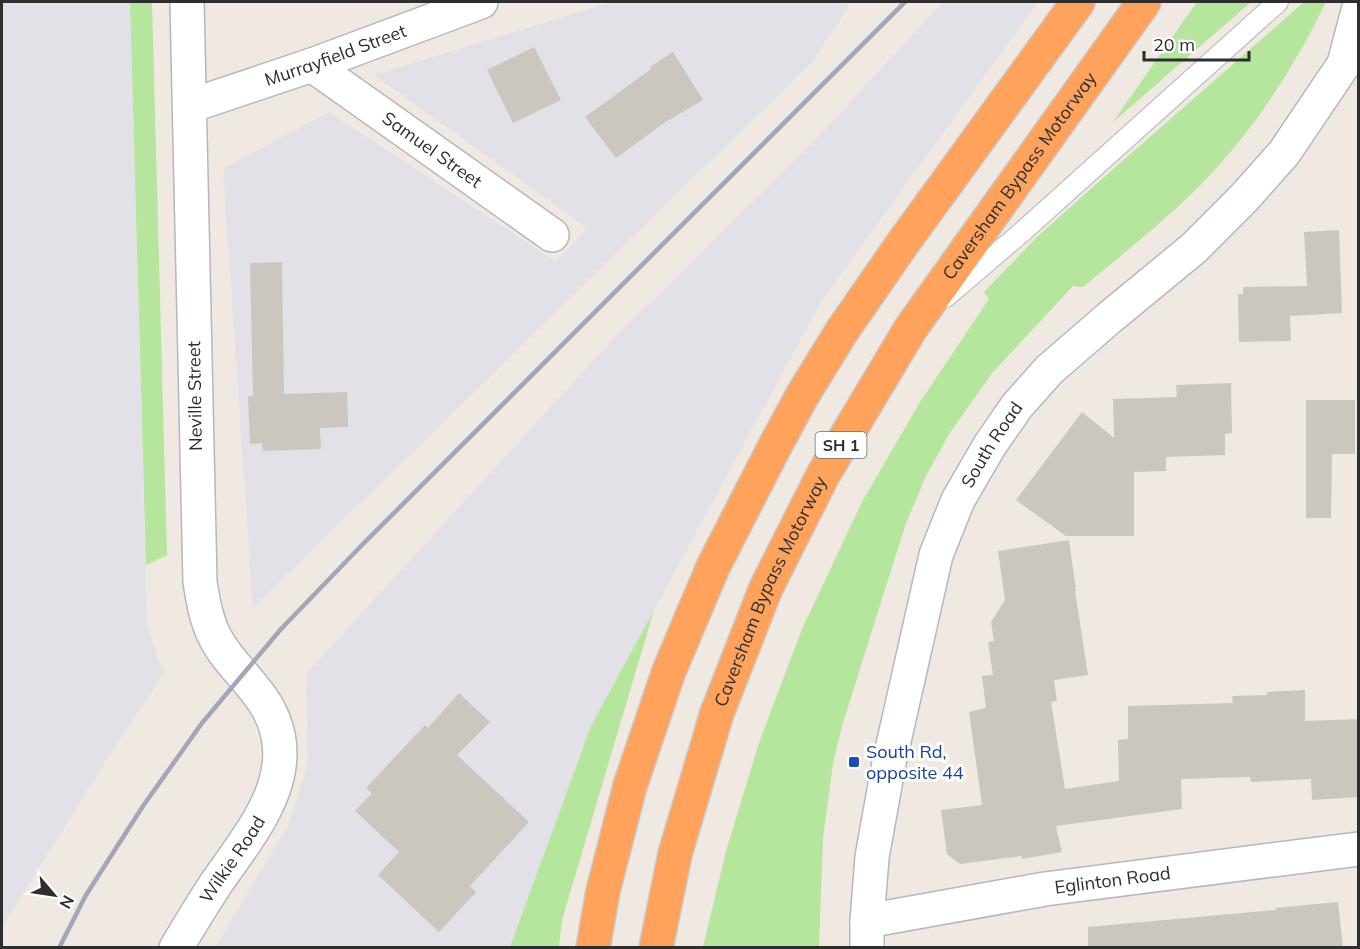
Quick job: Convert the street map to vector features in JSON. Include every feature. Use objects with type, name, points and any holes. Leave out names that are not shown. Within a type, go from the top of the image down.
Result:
[{"type":"highway","points":[[593,948],[603,891],[630,786],[669,671],[713,567],[768,458],[802,396],[842,331],[1078,2]]},
{"type":"highway","name":"Caversham Bypass Motorway","points":[[656,948],[675,854],[714,724],[766,588],[824,475],[911,328],[1144,2]]},
{"type":"street","name":"Neville Street","points":[[187,2],[200,582],[214,635],[265,703],[274,720],[278,736],[280,768]]},
{"type":"street","name":"Murrayfield Street","points":[[190,106],[481,2]]},
{"type":"street","name":"South Road","points":[[867,934],[872,857],[889,763],[936,555],[958,500],[990,445],[1017,406],[1049,370],[1108,318],[1194,248],[1243,199],[1284,153],[1351,56],[1359,11]]},
{"type":"street","name":"Samuel Street","points":[[312,64],[552,235]]},
{"type":"street","name":"Wilkie Road","points":[[176,948],[266,808],[280,768]]},
{"type":"street","name":"Eglinton Road","points":[[867,934],[1045,889],[1359,849]]},
{"type":"lane","points":[[911,328],[1022,232],[1278,2]]},
{"type":"shaded area","points":[[2,2],[130,2],[147,623],[158,660],[165,672],[115,746],[2,927]]},
{"type":"shaded area","points":[[612,2],[851,2],[814,60],[253,608],[223,169],[329,112],[556,262],[587,228],[374,75]]},
{"type":"shaded area","points":[[943,2],[1038,2],[822,300],[591,726],[510,947],[215,948],[289,824],[308,764],[306,674],[615,337],[814,141]]},
{"type":"green space","points":[[130,2],[152,2],[167,555],[146,565]]},
{"type":"green space","points":[[1197,2],[1251,2],[1113,122]]},
{"type":"green space","points":[[1304,2],[1326,2],[1288,72],[1242,138],[1207,178],[1162,221],[1083,287],[1073,286],[993,372],[949,434],[925,478],[905,526],[842,726],[833,764],[823,838],[819,947],[703,947],[726,851],[759,743],[802,629],[863,500],[920,402],[989,299],[984,292],[1037,237]]},
{"type":"green space","points":[[654,610],[562,920],[559,947],[510,947],[591,726]]},
{"type":"building","points":[[534,47],[561,100],[513,123],[487,70]]},
{"type":"building","points":[[673,52],[703,100],[664,123],[616,158],[585,117]]},
{"type":"building","points":[[1339,230],[1342,313],[1290,316],[1291,341],[1239,342],[1238,294],[1243,294],[1243,287],[1307,286],[1304,232]]},
{"type":"building","points":[[282,262],[284,394],[347,392],[348,427],[320,428],[321,449],[263,451],[262,443],[250,444],[248,396],[253,396],[250,263]]},
{"type":"building","points":[[1231,383],[1232,433],[1225,434],[1225,455],[1166,457],[1166,471],[1134,472],[1134,536],[1066,536],[1016,500],[1082,412],[1114,438],[1113,399],[1177,397],[1176,385]]},
{"type":"building","points":[[1306,400],[1355,400],[1355,454],[1332,454],[1331,518],[1306,518]]},
{"type":"building","points":[[1069,540],[1088,675],[1054,680],[1057,701],[1051,702],[1065,789],[1119,781],[1118,740],[1128,739],[1128,706],[1233,703],[1232,696],[1267,695],[1267,692],[1305,690],[1305,721],[1359,719],[1359,797],[1312,800],[1311,779],[1251,782],[1250,777],[1181,779],[1182,809],[1056,826],[1062,852],[1022,859],[1022,856],[960,864],[947,854],[941,810],[982,805],[969,712],[986,708],[982,676],[993,675],[988,642],[994,641],[991,622],[1005,600],[998,551]]},
{"type":"building","points":[[459,693],[490,722],[457,755],[529,822],[470,886],[476,892],[439,932],[378,875],[399,852],[355,811],[372,793],[366,788],[425,725],[428,728]]},
{"type":"building","points":[[1338,902],[1343,948],[1088,948],[1088,927]]},
{"type":"railway","points":[[59,948],[86,895],[143,806],[202,723],[281,629],[361,546],[905,2]]},
{"type":"place","name":"South Rd, opposite 44","points":[[854,762]]}]
